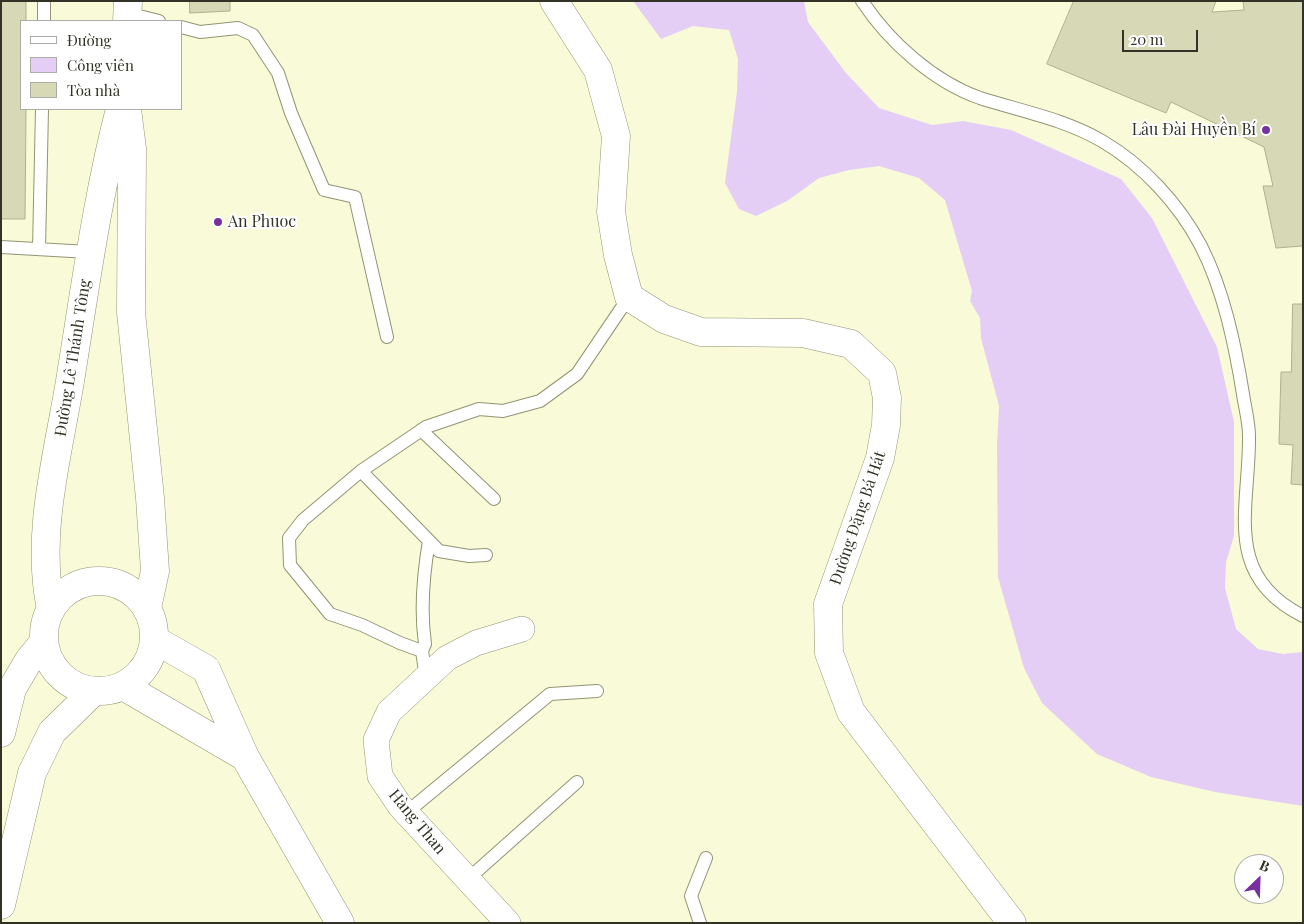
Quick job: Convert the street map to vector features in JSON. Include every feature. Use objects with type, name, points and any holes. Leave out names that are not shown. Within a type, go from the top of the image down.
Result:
[{"type":"street","points":[[554,1],[598,70],[616,136],[611,212],[618,255],[630,297]]},
{"type":"street","name":"Đường Lê Thánh Tông","points":[[50,610],[45,566],[47,516],[89,252],[120,110]]},
{"type":"street","points":[[127,110],[132,149],[131,312],[150,498],[155,570],[147,608]]},
{"type":"street","name":"Đường Đặng Bá Hát","points":[[630,297],[664,319],[701,332],[803,334],[851,344],[882,373],[888,398],[886,425],[880,458],[828,604],[829,653],[851,712],[1012,923]]},
{"type":"street","points":[[90,582],[106,582],[122,586],[136,595],[147,608],[153,623],[154,640],[151,656],[144,670],[132,682],[101,692],[84,690],[56,672],[48,658],[44,642],[45,625],[50,610],[61,596],[74,587],[90,582]]},
{"type":"street","name":"Hàng Than","points":[[508,923],[406,813],[380,776],[376,740],[389,712],[447,658],[469,647],[522,629]]},
{"type":"street","points":[[154,640],[206,669],[245,757],[340,923]]},
{"type":"street","points":[[1,734],[12,689],[29,660],[44,642]]},
{"type":"street","points":[[123,686],[245,757]]},
{"type":"street","points":[[1,904],[32,773],[52,732],[94,691]]},
{"type":"lane","points":[[44,1],[44,20]]},
{"type":"lane","points":[[862,1],[890,35],[943,80],[979,97],[1037,113],[1100,140],[1135,163],[1170,200],[1201,246],[1224,305],[1237,359],[1249,435],[1245,513],[1249,561],[1265,588],[1292,611],[1303,616]]},
{"type":"lane","points":[[127,12],[155,20]]},
{"type":"lane","points":[[182,27],[200,32],[238,28],[252,36],[278,73],[291,113],[324,190],[356,197],[387,337]]},
{"type":"lane","points":[[39,249],[42,110]]},
{"type":"lane","points":[[1,247],[89,252]]},
{"type":"lane","points":[[422,651],[400,643],[362,624],[330,614],[290,565],[289,538],[303,520],[361,472],[421,430],[478,409],[503,410],[540,402],[577,374],[630,297]]},
{"type":"lane","points":[[421,430],[494,499]]},
{"type":"lane","points":[[361,472],[439,551],[469,556],[486,555]]},
{"type":"lane","points":[[426,678],[422,651],[425,644],[423,579],[429,541]]},
{"type":"lane","points":[[406,813],[550,694],[579,690],[598,691]]},
{"type":"lane","points":[[468,879],[577,782]]},
{"type":"lane","points":[[700,923],[691,896],[706,858]]},
{"type":"green space","points":[[633,1],[804,1],[808,22],[846,73],[879,108],[932,125],[963,121],[1011,130],[1121,179],[1152,218],[1217,347],[1234,422],[1234,536],[1226,562],[1225,588],[1236,629],[1258,649],[1283,654],[1303,652],[1303,806],[1215,792],[1151,777],[1097,754],[1042,703],[1024,668],[998,577],[997,445],[999,406],[981,338],[980,318],[970,301],[972,291],[945,200],[919,178],[879,166],[849,170],[819,178],[787,201],[756,216],[739,209],[725,183],[737,91],[738,59],[729,30],[693,26],[661,39]]},
{"type":"building","points":[[1,1],[26,1],[26,20],[20,20],[20,110],[26,110],[25,219],[1,219]]},
{"type":"building","points":[[190,1],[230,1],[230,11],[190,13]]},
{"type":"building","name":"Lâu Đài Huyền Bí","points":[[1074,1],[1216,1],[1212,12],[1244,10],[1243,1],[1303,1],[1303,246],[1276,248],[1263,186],[1273,186],[1264,147],[1171,102],[1166,113],[1047,64]]},
{"type":"building","points":[[1293,304],[1303,304],[1303,485],[1291,484],[1293,445],[1279,444],[1281,372],[1291,372]]},
{"type":"place","name":"Lâu Đài Huyền Bí","points":[[1266,130]]},
{"type":"place","name":"An Phuoc","points":[[218,222]]}]
